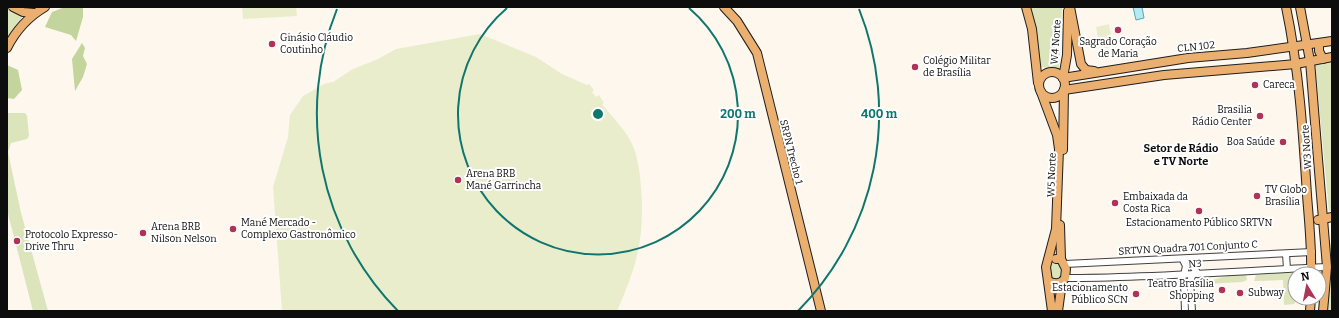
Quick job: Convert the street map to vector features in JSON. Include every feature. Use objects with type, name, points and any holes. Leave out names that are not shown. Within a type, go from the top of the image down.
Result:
[{"type":"main road","points":[[14,7],[23,12],[34,13]]},
{"type":"main road","points":[[7,48],[15,33],[34,13],[45,7]]},
{"type":"main road","name":"SRPN Trecho 1","points":[[724,7],[737,21],[757,53],[821,311]]},
{"type":"main road","points":[[731,7],[737,21]]},
{"type":"main road","points":[[1026,7],[1032,29],[1039,88],[1057,135],[1059,149],[1056,229],[1046,272],[1052,311]]},
{"type":"main road","points":[[1069,7],[1082,66],[1086,70],[1090,71],[1105,71]]},
{"type":"main road","name":"W4 Norte","points":[[1063,78],[1067,55],[1069,7]]},
{"type":"main road","name":"W3 Norte","points":[[1286,7],[1294,47],[1304,135],[1312,266]]},
{"type":"main road","name":"W3 Norte","points":[[1300,7],[1310,61],[1322,218],[1328,235],[1326,266]]},
{"type":"main road","name":"CLN 102","points":[[1063,78],[1188,58],[1247,53],[1332,41]]},
{"type":"main road","points":[[1319,43],[1319,51],[1323,59]]},
{"type":"main road","points":[[1247,53],[1252,62],[1250,68]]},
{"type":"main road","points":[[1039,88],[1051,98],[1059,96],[1064,90],[1124,80],[1164,75],[1296,64],[1332,57]]},
{"type":"main road","points":[[1121,68],[1124,80]]},
{"type":"main road","points":[[1039,88],[1043,76],[1053,72],[1063,78],[1064,90]]},
{"type":"main road","name":"W5 Norte","points":[[1064,90],[1064,280]]},
{"type":"main road","points":[[1304,135],[1310,160],[1318,159]]},
{"type":"main road","points":[[1306,170],[1315,169],[1319,172]]},
{"type":"main road","points":[[1310,225],[1322,218],[1332,217]]},
{"type":"main road","points":[[1048,262],[1063,262]]},
{"type":"main road","points":[[1048,281],[1055,284],[1064,280]]},
{"type":"main road","points":[[1058,311],[1064,280]]},
{"type":"street","name":"SRTVN Quadra 701 Conjunto C","points":[[1063,262],[1183,260],[1312,252]]},
{"type":"street","points":[[1286,254],[1287,269]]},
{"type":"street","points":[[1192,311],[1190,281],[1195,274],[1192,266],[1193,259]]},
{"type":"street","points":[[1183,260],[1186,266],[1182,275],[1184,283],[1185,311]]},
{"type":"street","name":"N3","points":[[1064,280],[1287,269]]},
{"type":"green space","points":[[7,7],[23,16],[7,40]]},
{"type":"green space","points":[[65,7],[83,7],[83,17],[76,41],[71,35],[45,27],[52,12]]},
{"type":"green space","points":[[242,7],[296,7],[297,16],[243,19]]},
{"type":"green space","points":[[1029,7],[1062,7],[1059,71],[1043,67],[1037,70]]},
{"type":"green space","points":[[1109,24],[1113,47],[1100,49],[1096,27]]},
{"type":"green space","name":"Arena BRB Mané Garrincha","points":[[480,34],[536,57],[562,74],[587,85],[589,84],[594,90],[592,92],[596,97],[599,95],[604,103],[602,104],[623,129],[633,146],[641,187],[642,221],[638,251],[630,280],[617,311],[282,311],[273,187],[288,137],[290,115],[303,96],[324,84],[333,82],[353,69],[378,59],[396,49]]},
{"type":"green space","points":[[82,43],[85,48],[83,56],[87,64],[83,77],[75,91],[72,59]]},
{"type":"green space","points":[[1332,60],[1332,211],[1329,211],[1315,62]]},
{"type":"green space","points":[[7,65],[18,70],[22,90],[14,99],[7,98]]},
{"type":"green space","points":[[7,113],[25,113],[27,116],[29,136],[27,139],[11,143],[8,152],[21,213],[48,311],[33,311],[7,210]]},
{"type":"green space","points":[[1332,242],[1332,311],[1325,311],[1325,306],[1327,306],[1330,244]]},
{"type":"green space","points":[[1052,262],[1059,264],[1062,273],[1059,280],[1052,281],[1048,267]]},
{"type":"green space","points":[[1287,272],[1287,305],[1284,305],[1283,280],[1254,281],[1256,275]]},
{"type":"green space","points":[[1242,273],[1246,275],[1247,280],[1242,282],[1205,284],[1205,282],[1228,275]]},
{"type":"water","points":[[1133,7],[1142,7],[1144,18],[1136,20]]},
{"type":"place","name":"Sagrado Coração de Maria","points":[[1118,30]]},
{"type":"place","name":"Ginásio Cláudio Coutinho","points":[[272,44]]},
{"type":"place","name":"Colégio Militar de Brasília","points":[[915,67]]},
{"type":"place","name":"Careca","points":[[1255,85]]},
{"type":"place","name":"Brasilia Rádio Center","points":[[1260,116]]},
{"type":"place","name":"Boa Saúde","points":[[1283,142]]},
{"type":"place","name":"Arena BRB Mané Garrincha","points":[[458,180]]},
{"type":"place","name":"TV Globo Brasília","points":[[1257,196]]},
{"type":"place","name":"Embaixada da Costa Rica","points":[[1115,203]]},
{"type":"place","name":"Estacionamento Público SRTVN","points":[[1199,211]]},
{"type":"place","name":"Mané Mercado - Complexo Gastronômico","points":[[233,229]]},
{"type":"place","name":"Arena BRB Nilson Nelson","points":[[143,233]]},
{"type":"place","name":"Protocolo Expresso- Drive Thru","points":[[17,241]]},
{"type":"place","name":"Teatro Brasília Shopping","points":[[1222,290]]},
{"type":"place","name":"Subway","points":[[1240,293]]},
{"type":"place","name":"Estacionamento Público SCN","points":[[1136,294]]},
{"type":"district","name":"Setor de Rádio e TV Norte","points":[[1181,154]]}]
